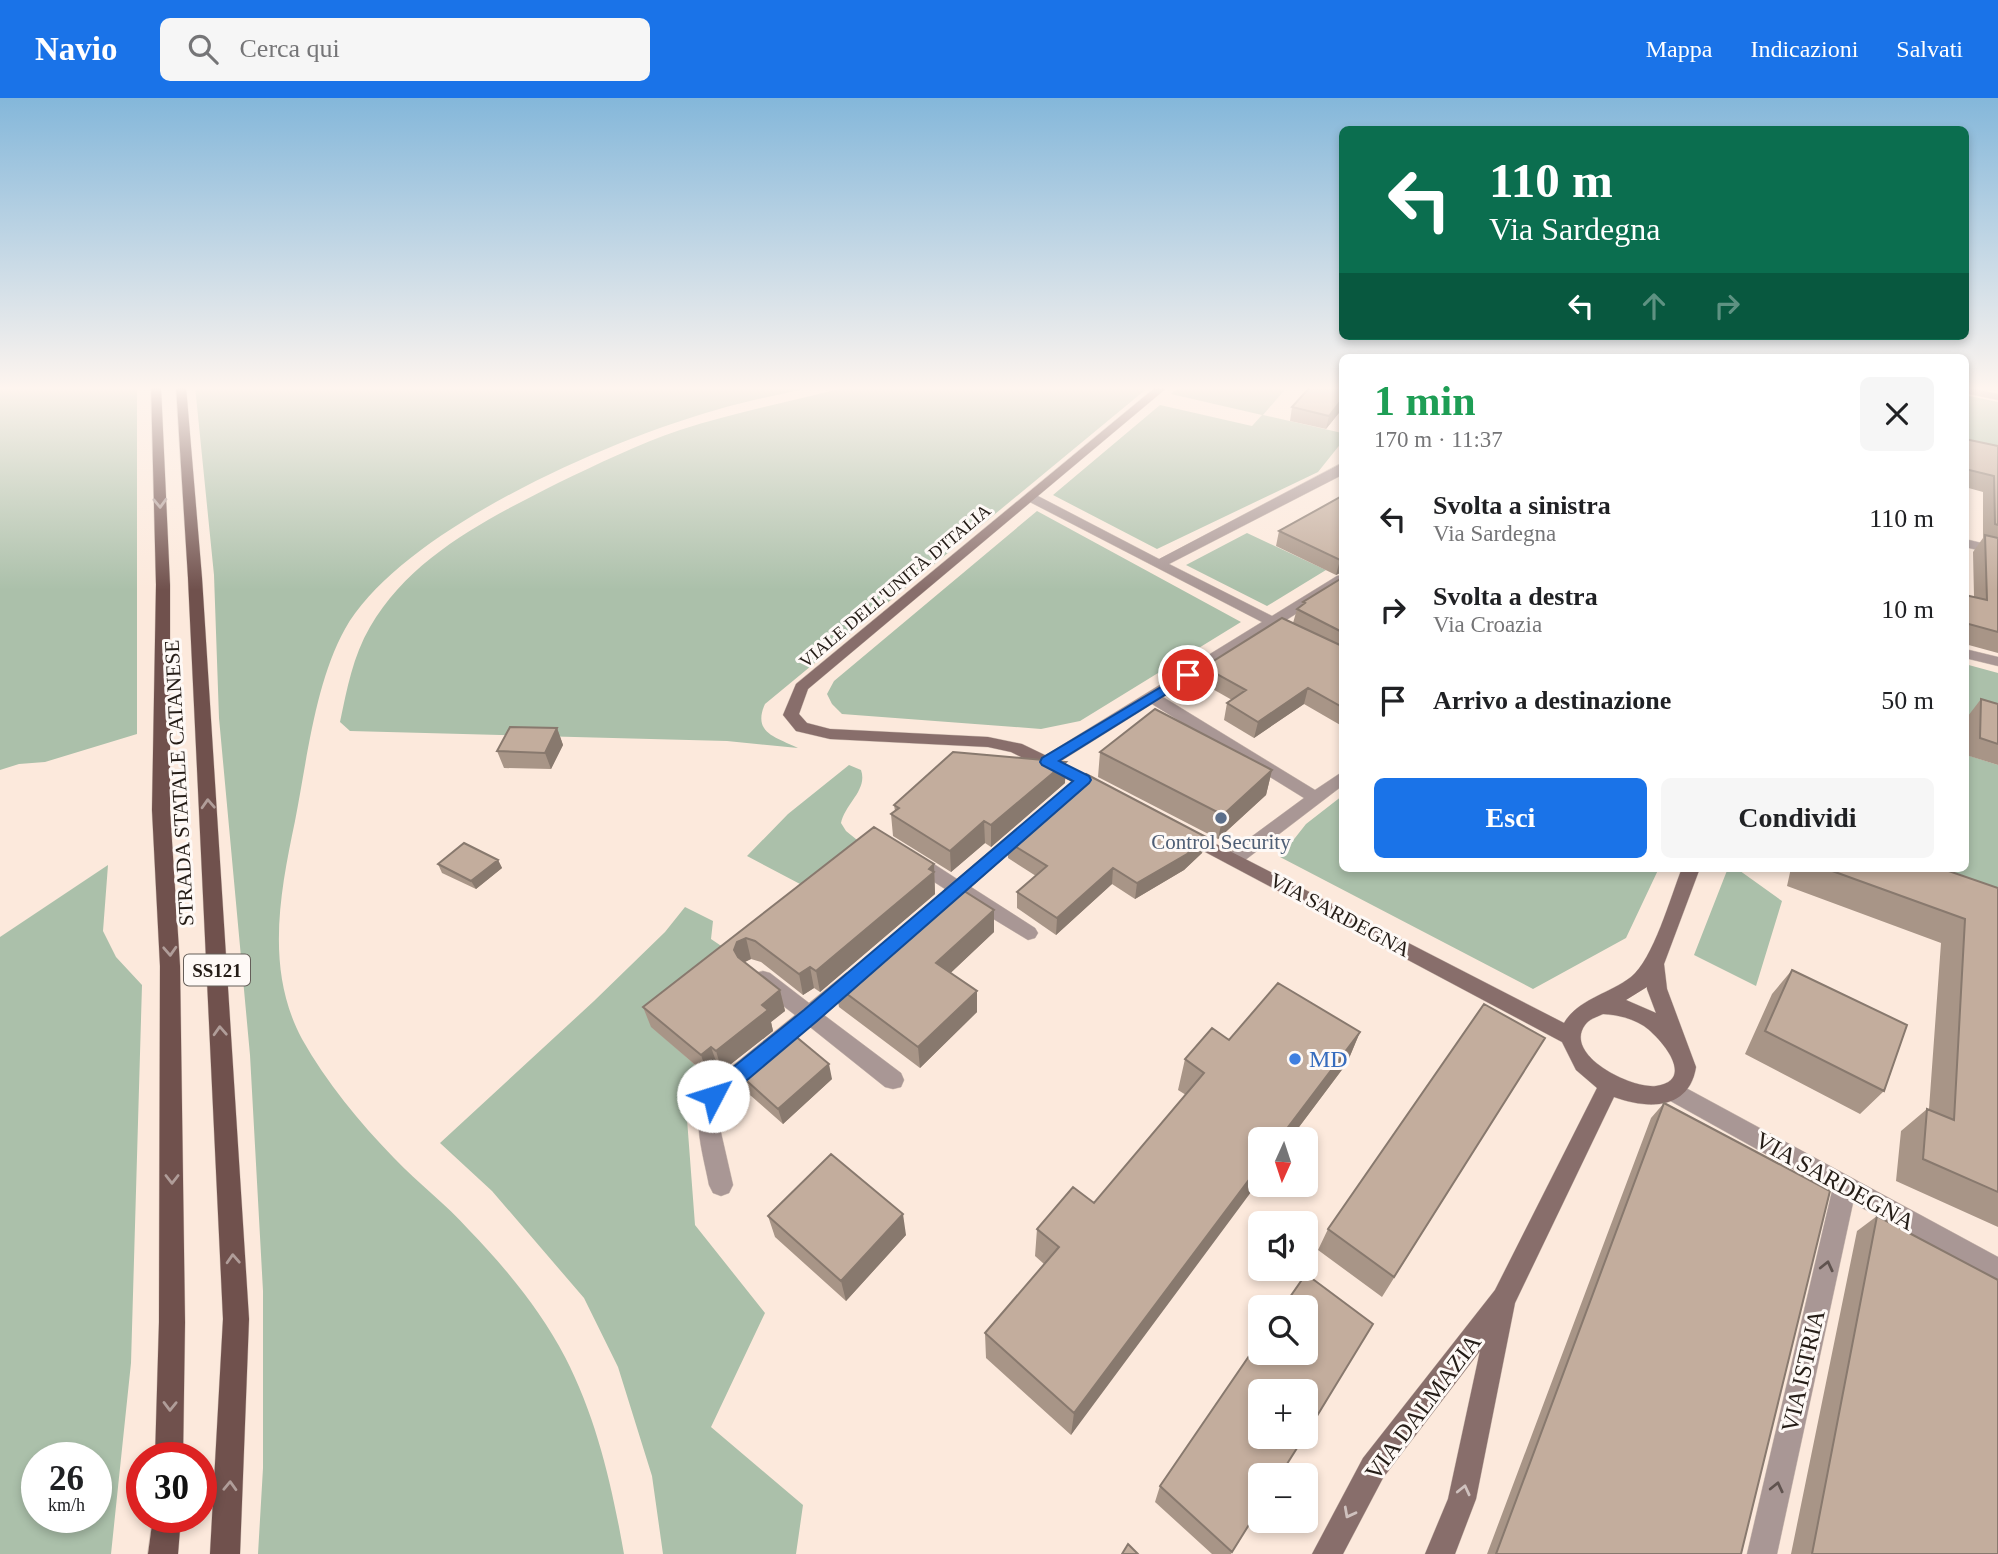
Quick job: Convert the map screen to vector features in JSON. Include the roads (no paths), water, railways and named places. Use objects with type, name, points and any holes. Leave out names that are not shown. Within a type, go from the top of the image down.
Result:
[{"type":"main road","name":"STRADA STATALE CATANESE","points":[[158,454],[163,585],[162,810],[170,966],[172,1322],[169,1442]]},
{"type":"main road","name":"STRADA STATALE CATANESE","points":[[186,454],[236,1319],[225,1554]]},
{"type":"main road","points":[[163,1554],[165,1533]]},
{"type":"street","name":"VIALE DELL'UNITÀ D'ITALIA","points":[[1047,762],[1016,748],[988,742],[830,733],[802,727],[792,715],[801,687],[1082,454]]},
{"type":"street","points":[[1159,564],[1339,472]]},
{"type":"street","points":[[1030,497],[1307,641]]},
{"type":"street","points":[[1969,545],[1998,551]]},
{"type":"street","points":[[1047,762],[1339,581]]},
{"type":"street","points":[[1969,654],[1998,662]]},
{"type":"street","points":[[1152,697],[1316,798]]},
{"type":"street","points":[[1047,762],[1118,798]]},
{"type":"street","points":[[1062,798],[1083,780]]},
{"type":"street","points":[[1234,859],[1339,780]]},
{"type":"street","points":[[926,915],[1041,816]]},
{"type":"street","name":"VIA SARDEGNA","points":[[1164,823],[1570,1036]]},
{"type":"street","points":[[901,852],[1028,933]]},
{"type":"street","points":[[1654,964],[1660,999],[1685,1063],[1684,1079],[1673,1091],[1655,1096],[1633,1095],[1609,1085],[1589,1071],[1576,1054],[1570,1036],[1573,1021],[1584,1010],[1622,994],[1639,982],[1654,964],[1688,872]]},
{"type":"street","points":[[752,970],[893,1080]]},
{"type":"street","points":[[721,1185],[708,1124],[713,1096],[863,970]]},
{"type":"street","points":[[1601,1005],[1622,1007],[1644,1015],[1663,1028],[1678,1045]]},
{"type":"street","name":"VIA DALMAZIA","points":[[1327,1554],[1373,1468],[1504,1299],[1609,1085]]},
{"type":"street","name":"VIA SARDEGNA","points":[[1673,1091],[1998,1270]]},
{"type":"street","name":"VIA ISTRIA","points":[[1762,1554],[1845,1187]]},
{"type":"street","name":"VIA DALMAZIA","points":[[1440,1554],[1462,1499],[1504,1299]]},
{"type":"place","name":"Control Security","points":[[1221,818]]},
{"type":"place","name":"MD","points":[[1295,1059]]}]
